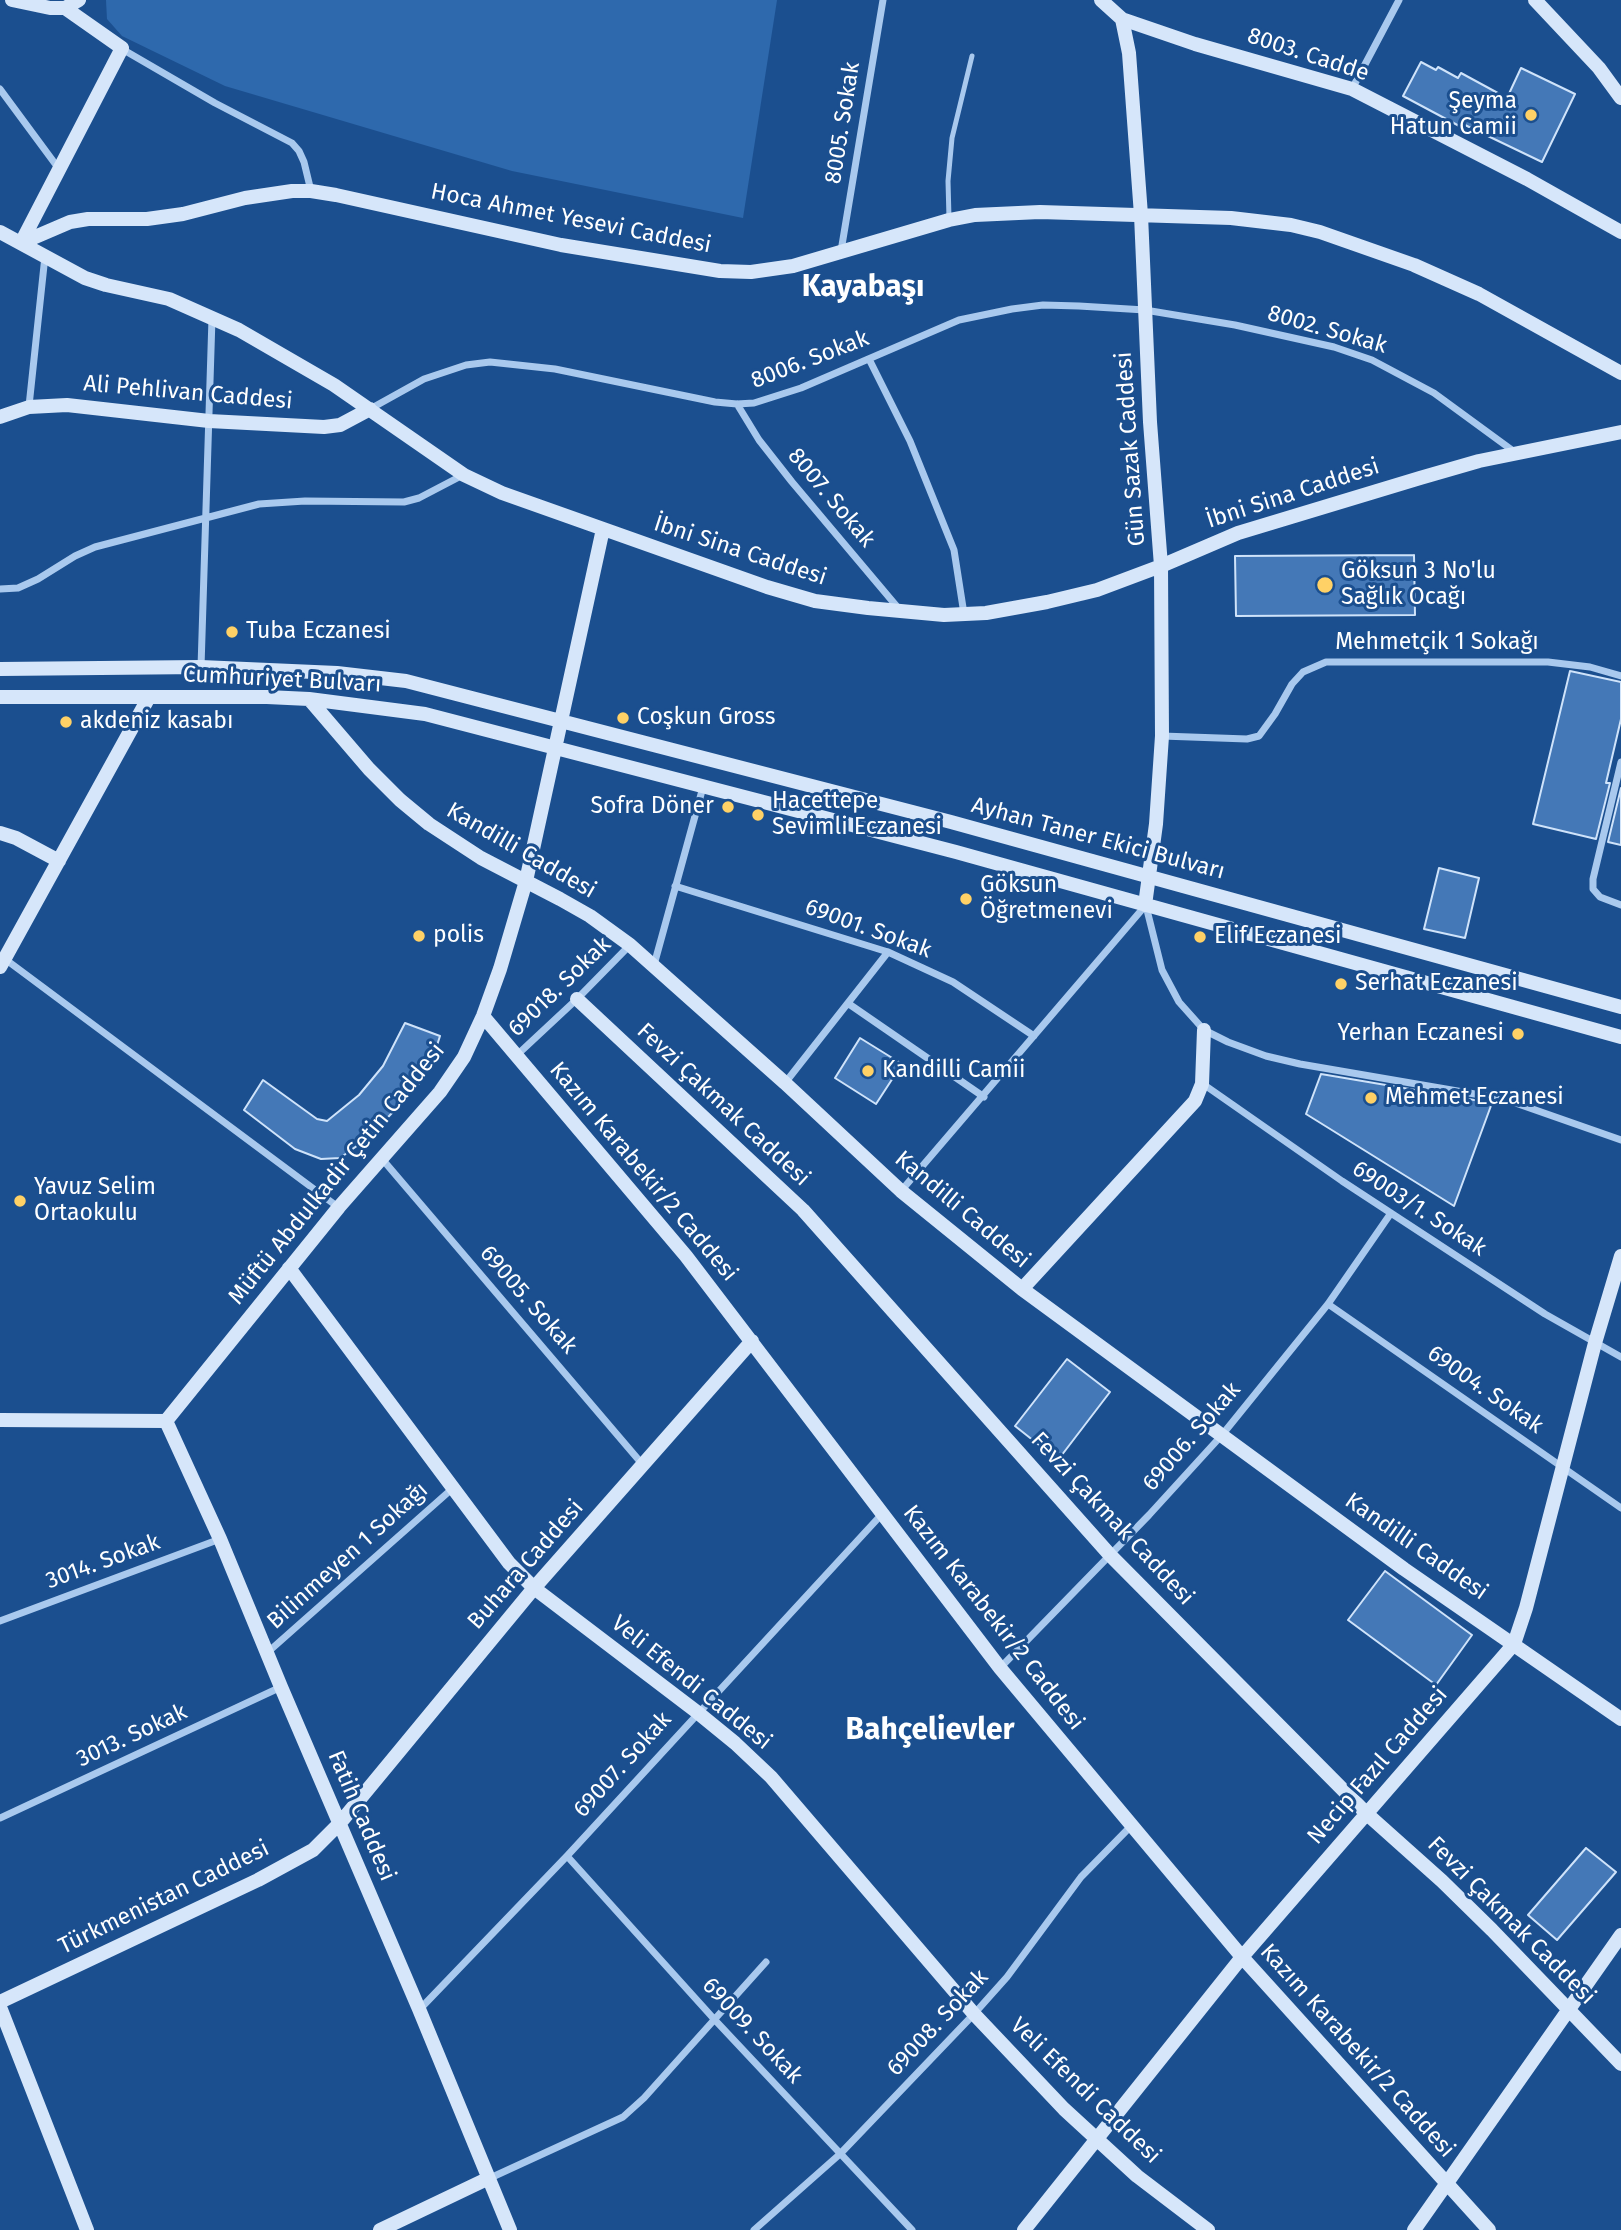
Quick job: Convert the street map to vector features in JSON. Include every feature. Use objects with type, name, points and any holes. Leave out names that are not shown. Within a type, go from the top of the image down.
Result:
[{"type":"street","points":[[12,0],[65,9],[122,48],[292,143],[299,151],[312,191]]},
{"type":"street","points":[[65,9],[79,0]]},
{"type":"street","name":"8005. Sokak","points":[[841,252],[883,0]]},
{"type":"street","points":[[1101,0],[1122,19]]},
{"type":"street","points":[[1352,89],[1399,0]]},
{"type":"street","points":[[1535,0],[1619,91]]},
{"type":"street","name":"8003. Cadde","points":[[1122,19],[1195,44],[1352,89],[1518,174],[1621,232]]},
{"type":"street","name":"Gün Sazak Caddesi","points":[[1122,19],[1129,53],[1141,215],[1150,422],[1161,566],[1162,736],[1156,824],[1146,905]]},
{"type":"street","points":[[21,243],[122,48]]},
{"type":"street","points":[[0,89],[59,169]]},
{"type":"street","name":"Hoca Ahmet Yesevi Caddesi","points":[[21,243],[70,222],[88,219],[147,219],[183,214],[270,194],[312,191],[561,245],[720,271],[771,270],[949,220],[1001,212],[1254,220],[1320,232],[1413,265],[1479,294],[1621,373]]},
{"type":"street","name":"İbni Sina Caddesi","points":[[0,232],[85,278],[169,299],[274,349],[370,409],[464,475],[502,493],[721,572],[815,601],[901,612],[964,614],[1010,608],[1097,590],[1238,533],[1479,461],[1621,432]]},
{"type":"street","points":[[29,407],[45,256]]},
{"type":"street","name":"8006. Sokak","points":[[370,409],[424,379],[466,365],[490,362],[555,369],[737,404],[754,403],[778,396],[949,324],[986,313],[1044,305],[1145,310]]},
{"type":"street","name":"8002. Sokak","points":[[1145,310],[1272,332],[1334,347],[1372,360],[1434,393],[1517,453]]},
{"type":"street","points":[[201,667],[212,318]]},
{"type":"street","points":[[869,359],[910,441],[954,550],[964,614]]},
{"type":"street","name":"8007. Sokak","points":[[737,404],[759,440],[785,474],[901,612]]},
{"type":"street","name":"Ali Pehlivan Caddesi","points":[[0,416],[29,407],[68,405],[209,421],[324,427],[340,425],[370,409]]},
{"type":"street","points":[[0,589],[18,588],[95,547],[259,504],[287,501],[404,502],[426,495],[464,475]]},
{"type":"street","name":"Müftü Abdulkadir Çetin Caddesi","points":[[166,1421],[289,1268],[440,1092],[464,1057],[500,969],[526,881],[603,529]]},
{"type":"street","name":"Mehmetçik 1 Sokağı","points":[[1162,736],[1247,739],[1259,736],[1292,684],[1303,672],[1326,662],[1548,662],[1590,667],[1621,676]]},
{"type":"street","name":"Cumhuriyet Bulvarı","points":[[0,669],[201,667],[323,672],[395,679],[562,720]]},
{"type":"street","points":[[149,696],[2,963],[339,1208]]},
{"type":"street","name":"Cumhuriyet Bulvarı","points":[[0,698],[149,696],[309,699],[425,714],[556,749]]},
{"type":"street","name":"Kandilli Caddesi","points":[[309,699],[369,769],[429,824],[481,858],[590,916],[630,945],[901,1191],[1022,1289],[1404,1569],[1621,1719]]},
{"type":"street","name":"Ayhan Taner Ekici Bulvarı","points":[[562,720],[705,760],[951,822],[1621,1007]]},
{"type":"street","points":[[556,749],[956,852],[1621,1037]]},
{"type":"street","points":[[1621,762],[1593,879],[1593,889],[1600,897],[1621,905]]},
{"type":"street","points":[[654,965],[703,787]]},
{"type":"street","points":[[0,833],[16,838],[59,860]]},
{"type":"street","name":"69001. Sokak","points":[[675,886],[888,953],[953,982],[1034,1036]]},
{"type":"street","points":[[1146,905],[1162,970],[1179,1002],[1204,1030],[1228,1042],[1266,1056],[1300,1064],[1504,1099],[1621,1140]]},
{"type":"street","points":[[901,1191],[1146,905]]},
{"type":"street","name":"69018. Sokak","points":[[516,1055],[630,945]]},
{"type":"street","points":[[785,1083],[888,953]]},
{"type":"street","name":"Fevzi Çakmak Caddesi","points":[[577,999],[803,1210],[1110,1555],[1367,1814],[1442,1881],[1621,2064]]},
{"type":"street","points":[[849,1004],[984,1097]]},
{"type":"street","name":"Kazım Karabekir/2 Caddesi","points":[[483,1016],[686,1256],[1000,1668],[1242,1957],[1489,2230]]},
{"type":"street","points":[[1022,1289],[1195,1101],[1202,1084],[1204,1030]]},
{"type":"street","name":"69003/1. Sokak","points":[[1202,1084],[1545,1314],[1621,1357]]},
{"type":"street","name":"69005. Sokak","points":[[383,1160],[643,1465]]},
{"type":"street","name":"69006. Sokak","points":[[1000,1668],[1222,1435],[1328,1304],[1391,1213]]},
{"type":"street","name":"Necip Fazıl Caddesi","points":[[1024,2230],[1242,1957],[1514,1644],[1621,1256]]},
{"type":"street","name":"Veli Efendi Caddesi","points":[[289,1268],[509,1563],[534,1588],[735,1743],[771,1777],[974,2014],[1064,2109],[1137,2176],[1208,2230]]},
{"type":"street","name":"69004. Sokak","points":[[1328,1304],[1621,1508]]},
{"type":"street","name":"Buhara Caddesi","points":[[340,1823],[534,1588],[752,1341]]},
{"type":"street","points":[[0,1420],[166,1421]]},
{"type":"street","name":"Fatih Caddesi","points":[[166,1421],[220,1539],[510,2230]]},
{"type":"street","name":"Bilinmeyen 1 Sokağı","points":[[268,1652],[453,1488]]},
{"type":"street","name":"69007. Sokak","points":[[419,2009],[567,1856],[882,1514]]},
{"type":"street","name":"3014. Sokak","points":[[0,1621],[220,1539]]},
{"type":"street","name":"3013. Sokak","points":[[0,1818],[281,1688]]},
{"type":"street","name":"Türkmenistan Caddesi","points":[[0,2002],[258,1880],[313,1850],[340,1823]]},
{"type":"street","name":"69008. Sokak","points":[[754,2230],[841,2154],[974,2014],[1007,1977],[1081,1877],[1132,1825]]},
{"type":"street","name":"69009. Sokak","points":[[567,1856],[714,2019],[912,2230]]},
{"type":"street","points":[[1414,2230],[1621,1935]]},
{"type":"street","points":[[380,2230],[623,2117],[644,2098],[766,1962]]},
{"type":"street","points":[[0,2007],[88,2230]]},
{"type":"lane","points":[[949,220],[948,181],[952,138],[972,55]]},
{"type":"shaded area","points":[[106,0],[777,0],[743,218],[512,171],[225,86],[122,36],[107,19]]},
{"type":"building","points":[[1421,62],[1436,70],[1438,67],[1458,78],[1461,73],[1507,98],[1521,68],[1575,94],[1542,162],[1465,125],[1463,128],[1403,96]]},
{"type":"building","name":"Göksun 3 No'lu Sağlık Ocağı","points":[[1414,555],[1415,615],[1236,616],[1235,556]]},
{"type":"building","points":[[1570,671],[1621,682],[1621,719],[1606,783],[1610,783],[1596,839],[1533,824]]},
{"type":"building","points":[[1621,788],[1621,845],[1608,842]]},
{"type":"building","points":[[1439,868],[1479,878],[1465,938],[1424,929]]},
{"type":"building","points":[[405,1023],[440,1036],[431,1064],[416,1088],[368,1138],[340,1158],[321,1159],[295,1149],[244,1110],[263,1080],[317,1119],[327,1121],[359,1095],[383,1066]]},
{"type":"building","name":"Kandilli Camii","points":[[860,1038],[902,1064],[876,1104],[835,1078]]},
{"type":"building","points":[[1321,1074],[1492,1103],[1454,1206],[1306,1114]]},
{"type":"building","points":[[1067,1359],[1110,1392],[1058,1460],[1015,1426]]},
{"type":"building","points":[[1385,1571],[1472,1635],[1436,1685],[1348,1620]]},
{"type":"building","points":[[1586,1848],[1616,1872],[1557,1940],[1528,1915]]},
{"type":"place","name":"Şeyma Hatun Camii","points":[[1531,115]]},
{"type":"place","name":"Göksun 3 No'lu Sağlık Ocağı","points":[[1325,585]]},
{"type":"place","name":"Tuba Eczanesi","points":[[232,632]]},
{"type":"place","name":"Coşkun Gross","points":[[623,718]]},
{"type":"place","name":"akdeniz kasabı","points":[[66,722]]},
{"type":"place","name":"Sofra Döner","points":[[728,807]]},
{"type":"place","name":"Hacettepe Sevimli Eczanesi","points":[[758,815]]},
{"type":"place","name":"Göksun Öğretmenevi","points":[[966,899]]},
{"type":"place","name":"polis","points":[[419,936]]},
{"type":"place","name":"Elif Eczanesi","points":[[1200,937]]},
{"type":"place","name":"Serhat Eczanesi","points":[[1341,984]]},
{"type":"place","name":"Yerhan Eczanesi","points":[[1518,1034]]},
{"type":"place","name":"Kandilli Camii","points":[[868,1071]]},
{"type":"place","name":"Mehmet Eczanesi","points":[[1371,1098]]},
{"type":"place","name":"Yavuz Selim Ortaokulu","points":[[20,1201]]},
{"type":"district","name":"Kayabaşı","points":[[863,288]]},
{"type":"district","name":"Bahçelievler","points":[[930,1731]]}]
